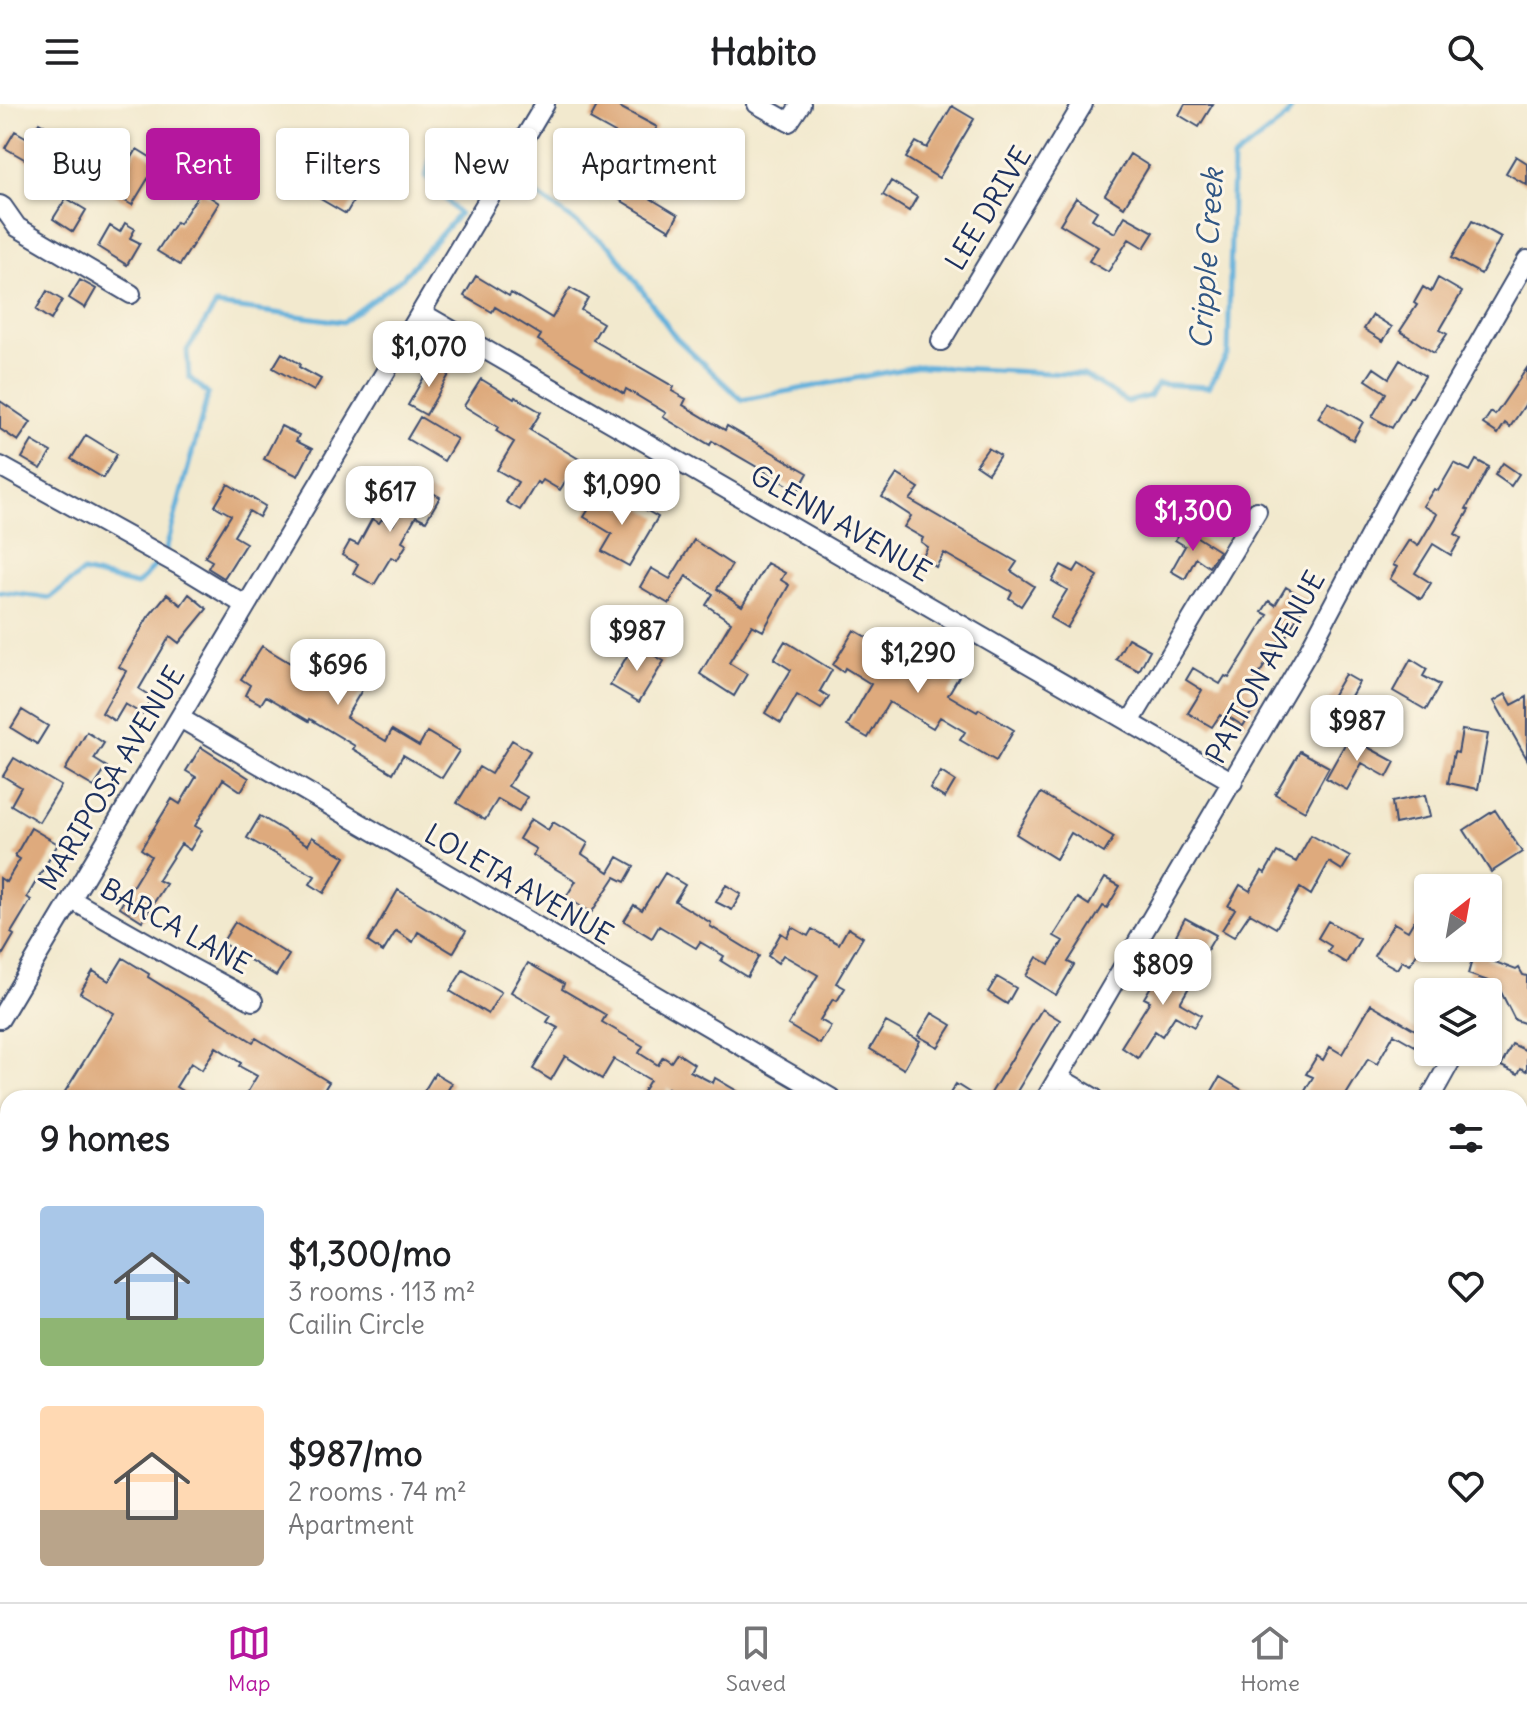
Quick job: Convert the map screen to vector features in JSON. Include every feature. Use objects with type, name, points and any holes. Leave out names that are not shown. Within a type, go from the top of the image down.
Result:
[{"type":"street","points":[[757,104],[789,122],[801,104]]},
{"type":"street","name":"LEE DRIVE","points":[[941,341],[1083,104]]},
{"type":"street","name":"MARIPOSA AVENUE","points":[[0,1019],[422,313],[542,105]]},
{"type":"street","points":[[0,205],[17,227],[131,294]]},
{"type":"street","name":"PATTON AVENUE","points":[[1051,1090],[1308,652],[1388,501],[1527,260]]},
{"type":"street","name":"GLENN AVENUE","points":[[422,313],[1233,782]]},
{"type":"street","points":[[0,466],[245,605]]},
{"type":"street","points":[[1130,722],[1257,511]]},
{"type":"street","name":"LOLETA AVENUE","points":[[180,718],[817,1090]]},
{"type":"street","name":"BARCA LANE","points":[[72,900],[253,1001]]},
{"type":"street","points":[[1434,1090],[1448,1066]]},
{"type":"street","points":[[1058,1077],[1080,1090]]},
{"type":"building","points":[[598,104],[614,104],[657,127],[606,128],[590,119]]},
{"type":"building","points":[[1185,104],[1213,104],[1199,127],[1179,115]]},
{"type":"building","points":[[952,106],[974,119],[939,178],[906,158],[916,142],[927,148]]},
{"type":"building","points":[[39,122],[50,128],[35,128]]},
{"type":"building","points":[[15,131],[24,136],[24,159],[5,148]]},
{"type":"building","points":[[137,149],[146,155],[146,182],[132,205],[123,200],[130,200],[130,161]]},
{"type":"building","points":[[1130,154],[1149,166],[1124,207],[1105,195]]},
{"type":"building","points":[[1516,156],[1527,163],[1527,185],[1506,173]]},
{"type":"building","points":[[891,181],[917,197],[909,211],[883,195]]},
{"type":"building","points":[[1076,198],[1097,211],[1092,219],[1115,233],[1125,216],[1154,232],[1144,248],[1129,239],[1108,272],[1089,261],[1098,247],[1060,224]]},
{"type":"building","points":[[65,200],[86,210],[73,232],[53,219]]},
{"type":"building","points":[[195,200],[214,200],[219,203],[180,265],[157,251],[176,222],[179,224]]},
{"type":"building","points":[[322,200],[353,202],[346,214]]},
{"type":"building","points":[[620,200],[653,200],[678,215],[670,230]]},
{"type":"building","points":[[1472,221],[1501,237],[1481,274],[1451,258]]},
{"type":"building","points":[[125,223],[135,229],[130,238],[140,243],[127,265],[98,247],[110,226],[120,232]]},
{"type":"building","points":[[476,276],[552,318],[570,288],[588,298],[581,310],[603,323],[593,340],[674,387],[672,391],[686,399],[683,405],[725,430],[727,426],[808,473],[798,491],[712,441],[710,445],[663,417],[666,413],[626,389],[624,394],[538,340],[541,335],[495,307],[492,312],[464,296]]},
{"type":"building","points":[[1438,278],[1462,292],[1440,330],[1447,334],[1434,353],[1400,331],[1417,305],[1414,303],[1423,287],[1431,292]]},
{"type":"building","points":[[80,280],[96,289],[85,308],[69,298]]},
{"type":"building","points":[[47,291],[62,300],[51,320],[36,310]]},
{"type":"building","points":[[1373,315],[1392,327],[1383,341],[1364,329]]},
{"type":"building","points":[[282,353],[321,379],[314,391],[273,368]]},
{"type":"building","points":[[1400,360],[1425,376],[1392,428],[1372,417],[1386,393],[1366,380],[1374,368],[1389,378]]},
{"type":"building","points":[[432,363],[450,373],[426,415],[408,405]]},
{"type":"building","points":[[1527,368],[1527,402],[1510,427],[1505,423],[1498,434],[1483,424],[1491,412],[1495,415]]},
{"type":"building","points":[[481,379],[541,412],[530,430],[579,459],[560,490],[543,480],[540,484],[537,482],[520,510],[506,502],[518,482],[497,470],[514,442],[496,431],[498,427],[464,406]]},
{"type":"building","points":[[0,401],[31,422],[18,441],[0,429]]},
{"type":"building","points":[[1328,402],[1363,422],[1353,440],[1318,418]]},
{"type":"building","points":[[420,417],[457,439],[444,461],[407,439]]},
{"type":"building","points":[[281,426],[299,435],[296,441],[312,449],[298,476],[264,459]]},
{"type":"building","points":[[86,435],[117,454],[103,478],[71,459]]},
{"type":"building","points":[[32,441],[51,452],[41,469],[22,458]]},
{"type":"building","points":[[988,448],[1000,455],[988,473],[976,465]]},
{"type":"building","points":[[1476,460],[1489,467],[1455,534],[1461,538],[1451,555],[1433,544],[1415,573],[1431,583],[1421,599],[1390,579],[1397,567],[1393,565],[1409,540],[1418,546],[1437,514],[1423,506],[1434,489],[1438,491],[1454,463],[1470,471]]},
{"type":"building","points":[[1503,463],[1519,474],[1511,486],[1495,475]]},
{"type":"building","points":[[897,474],[919,488],[910,500],[1017,562],[1011,571],[1034,586],[1021,606],[1009,598],[1012,592],[944,553],[936,567],[922,558],[928,547],[921,542],[923,538],[904,527],[911,516],[882,497]]},
{"type":"building","points":[[408,479],[440,497],[426,521],[416,516],[402,541],[407,544],[397,560],[391,557],[374,585],[353,573],[358,564],[342,555],[350,541],[358,545],[372,519],[379,523],[382,519],[393,525],[406,502],[397,497]]},
{"type":"building","points":[[228,484],[265,506],[259,517],[249,511],[234,536],[246,543],[224,578],[208,568],[212,561],[205,557],[231,515],[215,506]]},
{"type":"building","points":[[598,494],[625,510],[630,501],[658,517],[629,566],[602,551],[612,534],[584,517]]},
{"type":"building","points":[[1183,528],[1219,551],[1209,567],[1196,558],[1185,579],[1171,571],[1185,546],[1175,540]]},
{"type":"building","points":[[694,540],[732,565],[717,589],[742,606],[767,563],[785,573],[781,580],[789,585],[763,631],[752,625],[729,663],[747,674],[734,696],[700,674],[731,622],[706,605],[713,594],[686,576],[669,604],[640,587],[651,568],[670,579]]},
{"type":"building","points":[[1079,564],[1098,576],[1067,628],[1050,618],[1067,590],[1052,581],[1061,565],[1074,572]]},
{"type":"building","points":[[1286,587],[1307,600],[1249,691],[1260,698],[1243,726],[1226,715],[1225,718],[1220,715],[1212,727],[1188,713],[1202,690],[1186,680],[1193,668],[1220,684],[1225,676],[1229,678],[1268,615],[1262,612],[1269,601],[1275,605]]},
{"type":"building","points":[[167,594],[181,605],[189,594],[207,609],[179,643],[170,636],[139,689],[152,697],[142,714],[125,704],[115,721],[102,713],[126,671],[119,667],[148,617]]},
{"type":"building","points":[[854,630],[873,641],[870,647],[907,669],[913,658],[936,672],[950,648],[969,659],[948,695],[1014,730],[996,761],[960,740],[965,732],[940,717],[933,728],[889,702],[868,738],[847,726],[871,684],[845,668],[843,672],[833,665]]},
{"type":"building","points":[[1128,638],[1150,650],[1139,671],[1116,659]]},
{"type":"building","points":[[785,641],[832,670],[820,691],[829,697],[821,709],[797,695],[781,723],[765,713],[791,670],[774,659]]},
{"type":"building","points":[[634,644],[664,661],[639,702],[610,685]]},
{"type":"building","points":[[262,646],[292,664],[296,657],[306,663],[312,653],[344,673],[355,654],[367,661],[363,668],[372,673],[346,717],[386,741],[392,730],[419,746],[427,732],[459,751],[442,778],[403,755],[393,773],[353,749],[355,746],[266,696],[261,704],[245,695],[250,685],[241,679]]},
{"type":"building","points":[[1411,659],[1427,669],[1423,676],[1440,685],[1426,710],[1393,691]]},
{"type":"building","points":[[1345,674],[1359,682],[1346,705],[1360,713],[1348,734],[1320,717]]},
{"type":"building","points":[[1506,694],[1512,705],[1527,697],[1527,759],[1494,701]]},
{"type":"building","points":[[22,710],[48,726],[37,744],[11,728]]},
{"type":"building","points":[[1462,730],[1488,734],[1478,789],[1448,783]]},
{"type":"building","points":[[87,732],[104,743],[94,759],[107,767],[94,787],[65,770]]},
{"type":"building","points":[[1349,737],[1395,762],[1387,777],[1362,763],[1347,790],[1326,778]]},
{"type":"building","points":[[512,740],[530,751],[508,786],[527,797],[519,811],[498,799],[485,820],[457,803],[479,767],[491,774]]},
{"type":"building","points":[[201,747],[249,778],[241,791],[223,779],[195,826],[202,830],[190,850],[181,844],[158,880],[166,884],[142,921],[120,907],[151,856],[141,849],[172,799],[180,804],[196,777],[186,771]]},
{"type":"building","points":[[1300,751],[1329,767],[1305,811],[1275,794]]},
{"type":"building","points":[[14,758],[61,786],[39,822],[11,805],[21,787],[3,776]]},
{"type":"building","points":[[941,772],[955,781],[945,798],[930,789]]},
{"type":"building","points":[[1041,793],[1114,837],[1104,853],[1071,833],[1056,859],[1016,834]]},
{"type":"building","points":[[1425,795],[1430,817],[1395,824],[1392,802]]},
{"type":"building","points":[[1495,810],[1522,852],[1491,872],[1464,830]]},
{"type":"building","points":[[260,816],[308,845],[312,837],[345,857],[324,893],[310,884],[315,876],[247,838]]},
{"type":"building","points":[[531,819],[548,830],[553,822],[588,843],[582,854],[609,872],[618,857],[634,866],[625,882],[615,877],[591,913],[566,897],[576,881],[533,855],[536,849],[519,839]]},
{"type":"building","points":[[31,828],[58,844],[27,897],[31,900],[0,959],[0,878],[6,882],[20,859],[15,856]]},
{"type":"building","points":[[1311,835],[1350,857],[1342,870],[1329,862],[1311,895],[1300,888],[1276,928],[1250,913],[1234,937],[1222,930],[1235,909],[1228,906],[1240,885],[1250,891],[1277,852],[1296,862]]},
{"type":"building","points":[[665,873],[685,885],[675,901],[759,956],[747,977],[721,961],[724,956],[700,942],[696,948],[659,926],[652,938],[624,921],[634,905],[642,910]]},
{"type":"building","points":[[1105,878],[1120,886],[1107,908],[1103,906],[1068,962],[1074,965],[1056,995],[1026,976],[1037,957],[1049,964],[1063,941],[1054,936],[1078,898],[1089,905]]},
{"type":"building","points":[[726,885],[741,894],[732,910],[716,902]]},
{"type":"building","points":[[398,890],[466,931],[453,953],[418,932],[413,942],[396,931],[383,952],[368,942]]},
{"type":"building","points":[[1185,918],[1216,935],[1206,952],[1176,935]]},
{"type":"building","points":[[1328,921],[1360,939],[1346,963],[1328,952],[1331,946],[1318,938]]},
{"type":"building","points":[[1414,921],[1414,958],[1410,965],[1402,961],[1397,969],[1374,956],[1394,923],[1408,931]]},
{"type":"building","points":[[235,922],[289,955],[276,976],[222,943]]},
{"type":"building","points":[[792,927],[808,936],[812,929],[839,944],[848,928],[863,937],[836,983],[845,988],[837,1001],[833,999],[820,1020],[831,1026],[820,1044],[788,1025],[818,975],[783,955],[778,963],[768,956],[781,933],[787,937]]},
{"type":"building","points":[[123,958],[253,1042],[256,1038],[329,1082],[324,1090],[249,1090],[257,1076],[216,1047],[202,1070],[191,1063],[176,1087],[181,1090],[66,1090],[114,1013],[80,993],[93,971],[109,981]]},
{"type":"building","points":[[1168,958],[1196,975],[1180,1003],[1201,1015],[1194,1027],[1175,1016],[1162,1036],[1155,1031],[1138,1058],[1121,1047],[1150,1001],[1144,998]]},
{"type":"building","points":[[1471,962],[1495,962],[1516,970],[1519,968],[1527,976],[1527,1024],[1515,1020],[1502,994],[1502,978],[1480,978],[1468,974]]},
{"type":"building","points":[[528,963],[564,984],[562,989],[606,1015],[602,1022],[643,1046],[639,1053],[658,1065],[663,1057],[671,1062],[677,1053],[694,1064],[690,1071],[713,1083],[715,1078],[735,1090],[644,1090],[650,1080],[614,1059],[602,1079],[565,1056],[551,1080],[533,1069],[558,1028],[547,1022],[551,1016],[511,992]]},
{"type":"building","points":[[463,970],[501,992],[488,1014],[450,991]]},
{"type":"building","points":[[997,977],[1016,988],[1007,1004],[988,992]]},
{"type":"building","points":[[1371,1004],[1414,1029],[1414,1045],[1394,1034],[1377,1064],[1368,1059],[1349,1090],[1306,1090],[1313,1077],[1306,1074],[1317,1056],[1323,1060],[1330,1047],[1342,1054]]},
{"type":"building","points":[[1042,1009],[1060,1020],[1018,1090],[993,1090]]},
{"type":"building","points":[[932,1013],[952,1025],[938,1047],[918,1036]]},
{"type":"building","points":[[886,1022],[920,1041],[904,1069],[870,1049]]},
{"type":"building","points":[[1512,1044],[1527,1051],[1527,1071],[1521,1068],[1518,1074],[1502,1064]]},
{"type":"building","points":[[435,1073],[452,1083],[448,1090],[425,1090]]},
{"type":"building","points":[[1220,1077],[1242,1090],[1213,1090]]},
{"type":"waterway","name":"Cripple Creek","points":[[165,553],[208,394],[189,377],[187,350],[216,305],[343,322],[402,278],[459,214],[426,177],[432,150],[452,134],[612,248],[676,338],[742,400],[919,366],[1084,375],[1127,402],[1149,396],[1158,384],[1209,387],[1228,353],[1233,159],[1286,118],[1294,104]]},
{"type":"waterway","name":"Cripple Creek","points":[[0,592],[50,598],[83,572],[137,585],[159,561]]}]
